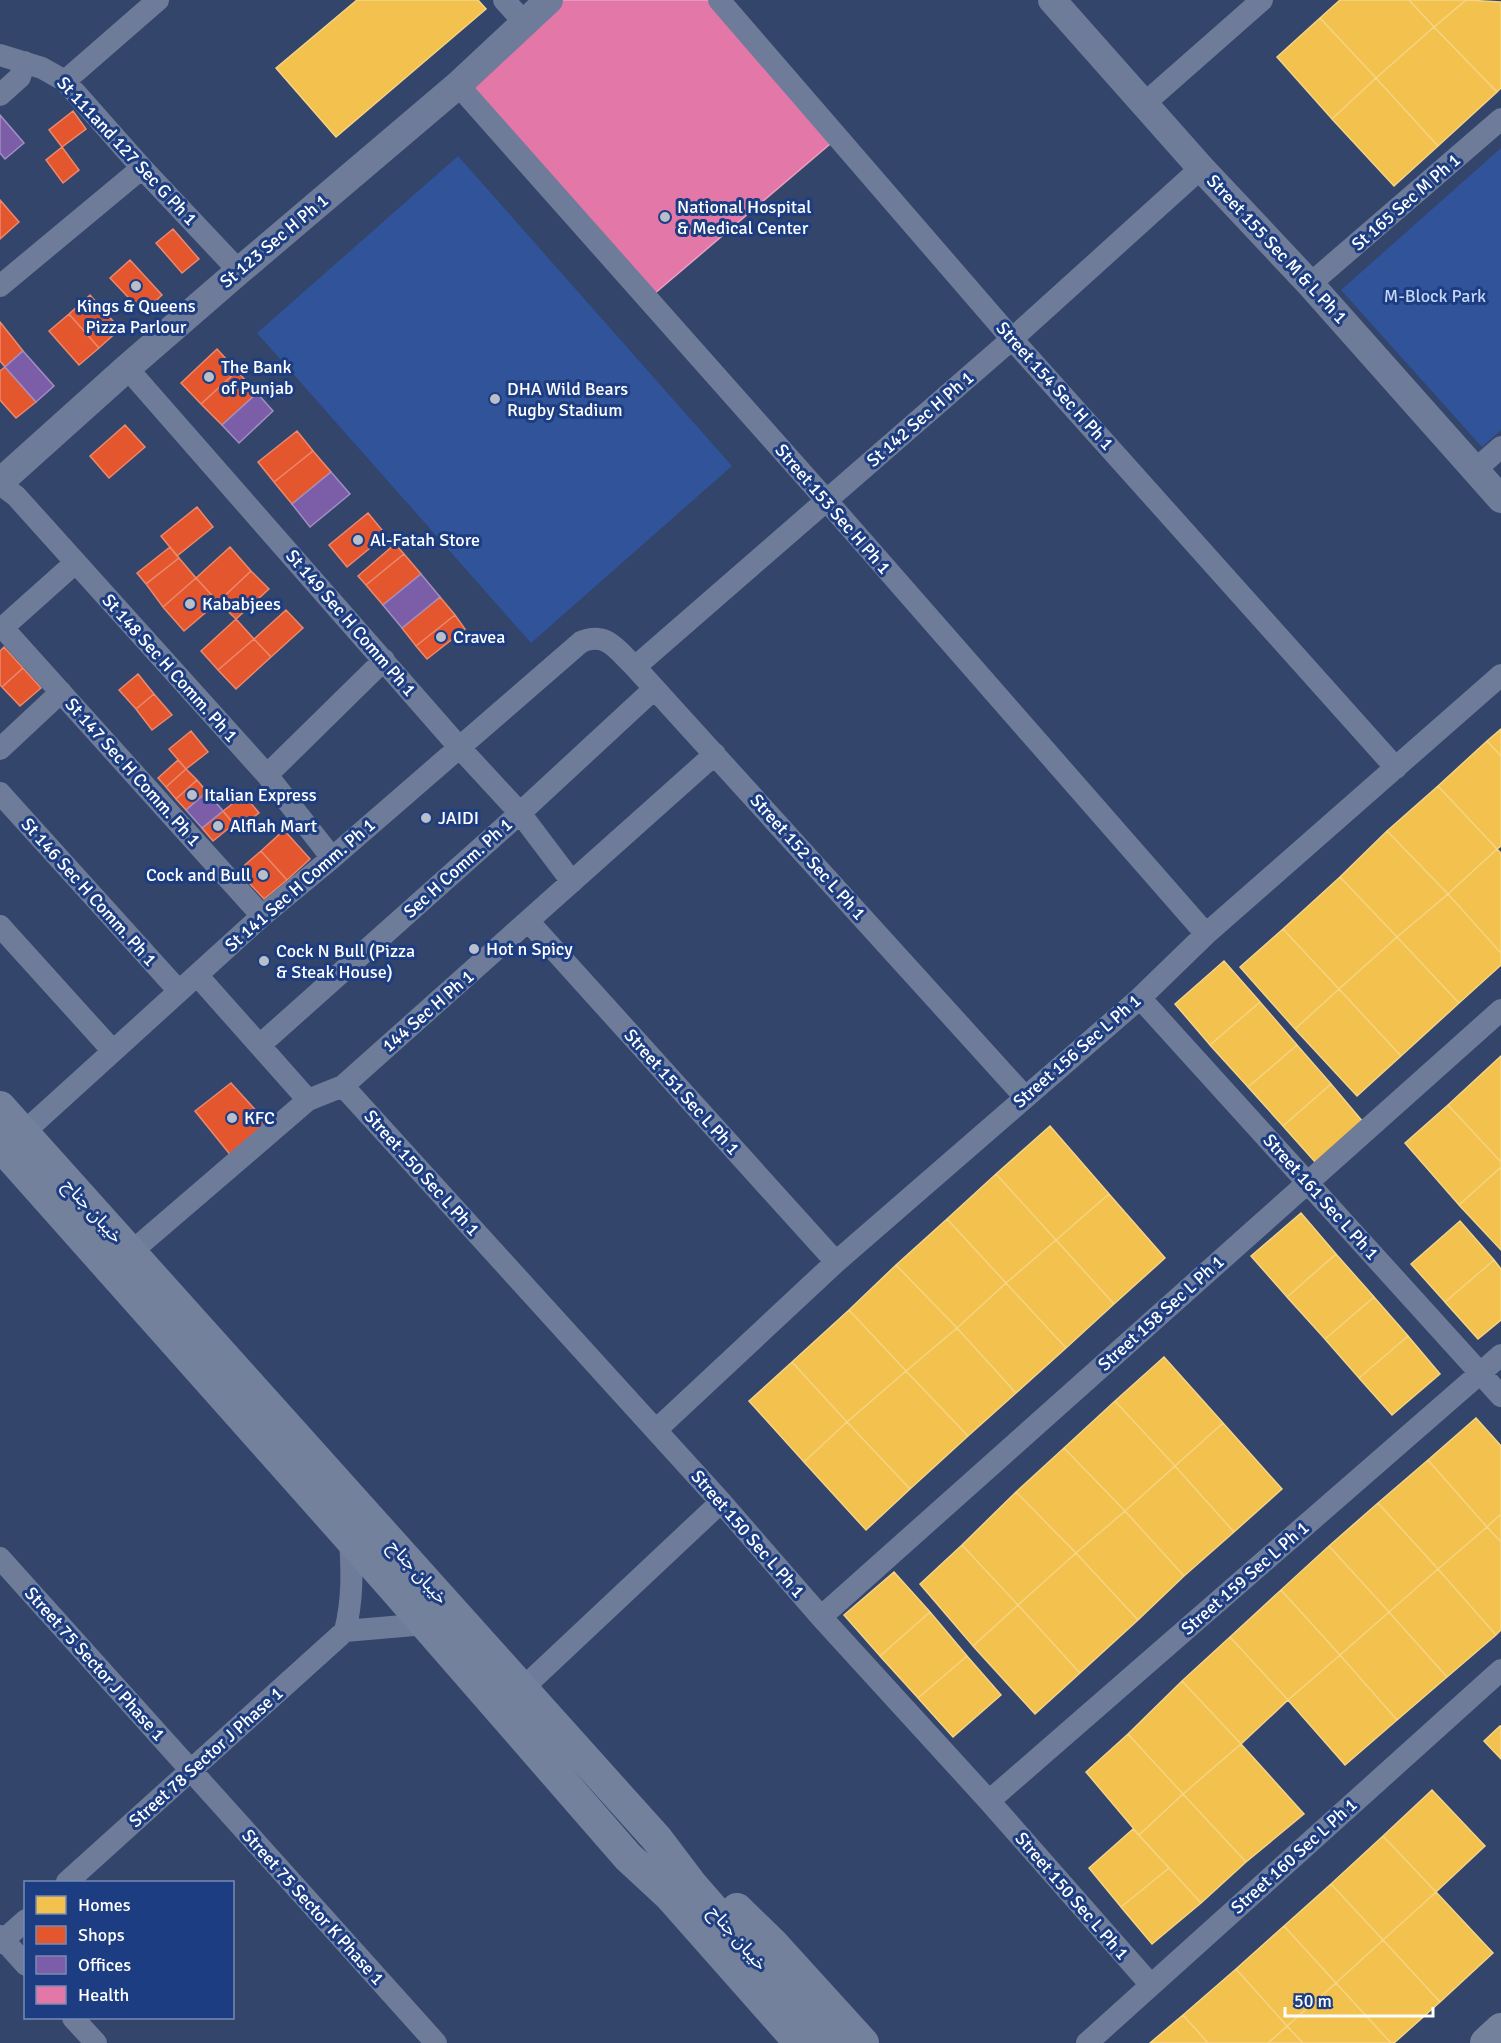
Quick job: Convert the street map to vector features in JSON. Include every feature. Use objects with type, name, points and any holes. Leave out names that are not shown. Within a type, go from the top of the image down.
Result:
[{"type":"main road","name":"خیبان جناح","points":[[0,1107],[11,1139],[350,1539],[628,1857],[669,1895],[800,2043]]},
{"type":"main road","name":"خیبان جناح","points":[[11,1139],[130,1253],[657,1839],[691,1884],[830,2043]]},
{"type":"main road","points":[[657,1839],[700,1873],[773,1944],[863,2043]]},
{"type":"main road","points":[[628,1857],[654,1903],[771,2043]]},
{"type":"main road","points":[[1486,2043],[1501,2029]]},
{"type":"street","points":[[65,81],[158,0]]},
{"type":"street","points":[[504,0],[524,22]]},
{"type":"street","name":"St 123 Sec H Ph 1","points":[[0,483],[127,368],[458,85],[549,0]]},
{"type":"street","name":"Street 154 Sec H Ph 1","points":[[719,0],[1012,339],[1396,768]]},
{"type":"street","name":"Street 155 Sec M & L Ph 1","points":[[1052,0],[1201,168],[1310,284],[1501,499]]},
{"type":"street","points":[[1145,103],[1262,0]]},
{"type":"street","name":"St 111and 127 Sec G Ph 1","points":[[0,56],[52,72],[65,81],[142,168],[239,271]]},
{"type":"street","points":[[0,95],[20,76],[24,62]]},
{"type":"street","name":"Street 153 Sec H Ph 1","points":[[458,85],[827,501],[1206,934]]},
{"type":"street","name":"St 165 Sec M Ph 1","points":[[1310,284],[1501,119]]},
{"type":"street","points":[[0,286],[142,168]]},
{"type":"street","name":"St 142 Sec H Ph 1","points":[[635,667],[1012,339],[1201,168]]},
{"type":"street","name":"St 149 Sec H Comm Ph 1","points":[[127,368],[459,747],[520,813],[572,882]]},
{"type":"street","points":[[1475,470],[1501,447]]},
{"type":"street","name":"St 148 Sec H Comm. Ph 1","points":[[0,483],[16,496],[267,775],[332,858]]},
{"type":"street","points":[[1,629],[75,563]]},
{"type":"street","name":"St 147 Sec H Comm. Ph 1","points":[[1,629],[61,692],[262,916]]},
{"type":"street","name":"Street 152 Sec L Ph 1","points":[[581,642],[592,637],[604,639],[635,667],[1025,1097]]},
{"type":"street","name":"St 141 Sec H Comm. Ph 1","points":[[11,1139],[113,1051],[262,916],[581,642]]},
{"type":"street","points":[[267,775],[384,660]]},
{"type":"street","name":"Street 156 Sec L Ph 1","points":[[656,1430],[836,1262],[1140,998],[1206,934],[1501,675]]},
{"type":"street","name":"Sec H Comm. Ph 1","points":[[260,1045],[520,813],[654,689]]},
{"type":"street","points":[[0,749],[61,692]]},
{"type":"street","name":"144 Sec H Ph 1","points":[[130,1253],[308,1100],[343,1086],[715,754]]},
{"type":"street","name":"St 146 Sec H Comm. Ph 1","points":[[0,793],[178,990]]},
{"type":"street","name":"Street 151 Sec L Ph 1","points":[[529,922],[836,1262]]},
{"type":"street","points":[[0,926],[113,1051]]},
{"type":"street","points":[[197,975],[308,1100]]},
{"type":"street","name":"Street 161 Sec L Ph 1","points":[[1140,998],[1501,1396]]},
{"type":"street","name":"Street 158 Sec L Ph 1","points":[[821,1617],[1501,1010]]},
{"type":"street","name":"Street 150 Sec L Ph 1","points":[[343,1086],[721,1502],[1150,1984]]},
{"type":"street","name":"Street 159 Sec L Ph 1","points":[[989,1801],[1501,1355]]},
{"type":"street","points":[[522,1689],[721,1502]]},
{"type":"street","points":[[350,1539],[353,1579],[350,1611],[345,1631],[426,1624]]},
{"type":"street","name":"Street 75 Sector J Phase 1","points":[[0,1558],[191,1770]]},
{"type":"street","name":"Street 78 Sector J Phase 1","points":[[68,1881],[345,1631]]},
{"type":"street","name":"Street 160 Sec L Ph 1","points":[[1087,2043],[1501,1670]]},
{"type":"street","name":"Street 75 Sector K Phase 1","points":[[191,1770],[436,2043]]},
{"type":"street","points":[[24,1922],[1,1940],[24,1963]]},
{"type":"street","points":[[74,2019],[96,2043]]},
{"type":"green space","name":"M-Block Park","points":[[1501,148],[1501,430],[1482,447],[1341,290]]},
{"type":"green space","name":"DHA Wild Bears Rugby Stadium","points":[[458,156],[732,466],[531,643],[257,333]]},
{"type":"building: Homes","points":[[357,0],[478,0],[486,9],[336,137],[276,68]]},
{"type":"building: Homes","points":[[1340,0],[1409,0],[1434,27],[1376,78],[1320,18]]},
{"type":"building: Homes","points":[[1409,0],[1466,0],[1434,27]]},
{"type":"building: Homes","points":[[1466,0],[1501,2],[1501,88],[1497,92],[1434,27]]},
{"type":"building: Homes","points":[[1320,18],[1376,78],[1332,119],[1277,57]]},
{"type":"building: Homes","points":[[1434,27],[1497,92],[1438,146],[1376,78]]},
{"type":"building: Homes","points":[[1376,78],[1438,146],[1394,186],[1332,119]]},
{"type":"building: Homes","points":[[1501,729],[1501,756],[1487,741]]},
{"type":"building: Homes","points":[[1487,741],[1501,756],[1501,846],[1497,849],[1438,786]]},
{"type":"building: Homes","points":[[1438,786],[1497,849],[1448,894],[1387,831]]},
{"type":"building: Homes","points":[[1387,831],[1448,894],[1397,937],[1340,877]]},
{"type":"building: Homes","points":[[1497,849],[1501,853],[1501,953],[1448,894]]},
{"type":"building: Homes","points":[[1340,877],[1397,937],[1339,989],[1283,929]]},
{"type":"building: Homes","points":[[1448,894],[1501,953],[1501,965],[1459,1003],[1397,937]]},
{"type":"building: Homes","points":[[1283,929],[1339,989],[1295,1029],[1240,967]]},
{"type":"building: Homes","points":[[1397,937],[1459,1003],[1401,1056],[1339,989]]},
{"type":"building: Homes","points":[[1224,961],[1260,1002],[1210,1045],[1175,1004]]},
{"type":"building: Homes","points":[[1339,989],[1401,1056],[1357,1096],[1295,1029]]},
{"type":"building: Homes","points":[[1260,1002],[1297,1045],[1248,1087],[1210,1045]]},
{"type":"building: Homes","points":[[1297,1045],[1331,1084],[1283,1126],[1248,1087]]},
{"type":"building: Homes","points":[[1501,1056],[1501,1162],[1448,1105]]},
{"type":"building: Homes","points":[[1331,1084],[1363,1122],[1316,1163],[1283,1126]]},
{"type":"building: Homes","points":[[1448,1105],[1501,1162],[1501,1167],[1459,1205],[1405,1143]]},
{"type":"building: Homes","points":[[1050,1126],[1109,1194],[1056,1240],[996,1174]]},
{"type":"building: Homes","points":[[1501,1167],[1501,1250],[1459,1205]]},
{"type":"building: Homes","points":[[996,1174],[1056,1240],[1006,1283],[947,1219]]},
{"type":"building: Homes","points":[[1109,1194],[1165,1258],[1114,1304],[1056,1240]]},
{"type":"building: Homes","points":[[1301,1213],[1336,1254],[1287,1297],[1251,1256]]},
{"type":"building: Homes","points":[[947,1219],[1006,1283],[957,1328],[896,1265]]},
{"type":"building: Homes","points":[[1460,1221],[1494,1260],[1445,1302],[1411,1264]]},
{"type":"building: Homes","points":[[1056,1240],[1114,1304],[1066,1348],[1006,1283]]},
{"type":"building: Homes","points":[[1336,1254],[1374,1297],[1325,1339],[1287,1297]]},
{"type":"building: Homes","points":[[1494,1260],[1501,1269],[1501,1320],[1478,1339],[1445,1302]]},
{"type":"building: Homes","points":[[896,1265],[957,1328],[906,1371],[849,1310]]},
{"type":"building: Homes","points":[[1006,1283],[1066,1348],[1016,1393],[957,1328]]},
{"type":"building: Homes","points":[[1374,1297],[1408,1336],[1359,1378],[1325,1339]]},
{"type":"building: Homes","points":[[849,1310],[906,1371],[847,1422],[792,1362]]},
{"type":"building: Homes","points":[[957,1328],[1016,1393],[968,1436],[906,1371]]},
{"type":"building: Homes","points":[[1408,1336],[1440,1374],[1392,1415],[1359,1378]]},
{"type":"building: Homes","points":[[1164,1357],[1223,1423],[1175,1466],[1115,1401]]},
{"type":"building: Homes","points":[[792,1362],[847,1422],[804,1462],[749,1401]]},
{"type":"building: Homes","points":[[906,1371],[968,1436],[910,1489],[847,1422]]},
{"type":"building: Homes","points":[[1115,1401],[1175,1466],[1125,1511],[1064,1448]]},
{"type":"building: Homes","points":[[1476,1418],[1501,1446],[1501,1514],[1487,1527],[1428,1460]]},
{"type":"building: Homes","points":[[847,1422],[910,1489],[866,1530],[804,1462]]},
{"type":"building: Homes","points":[[1223,1423],[1282,1489],[1234,1532],[1175,1466]]},
{"type":"building: Homes","points":[[1064,1448],[1125,1511],[1076,1553],[1016,1492]]},
{"type":"building: Homes","points":[[1428,1460],[1487,1527],[1438,1569],[1378,1503]]},
{"type":"building: Homes","points":[[1175,1466],[1234,1532],[1184,1576],[1125,1511]]},
{"type":"building: Homes","points":[[1016,1492],[1076,1553],[1018,1605],[962,1545]]},
{"type":"building: Homes","points":[[1378,1503],[1438,1569],[1389,1612],[1329,1546]]},
{"type":"building: Homes","points":[[1125,1511],[1184,1576],[1138,1620],[1076,1553]]},
{"type":"building: Homes","points":[[1501,1514],[1501,1542],[1487,1527]]},
{"type":"building: Homes","points":[[1487,1527],[1501,1542],[1501,1630],[1496,1635],[1438,1569]]},
{"type":"building: Homes","points":[[962,1545],[1018,1605],[973,1646],[920,1584]]},
{"type":"building: Homes","points":[[1329,1546],[1389,1612],[1340,1655],[1281,1590]]},
{"type":"building: Homes","points":[[1076,1553],[1138,1620],[1080,1673],[1018,1605]]},
{"type":"building: Homes","points":[[1438,1569],[1496,1635],[1447,1677],[1389,1612]]},
{"type":"building: Homes","points":[[894,1572],[930,1612],[880,1656],[844,1615]]},
{"type":"building: Homes","points":[[1281,1590],[1340,1655],[1288,1700],[1230,1637]]},
{"type":"building: Homes","points":[[1018,1605],[1080,1673],[1035,1714],[973,1646]]},
{"type":"building: Homes","points":[[930,1612],[967,1656],[918,1698],[880,1656]]},
{"type":"building: Homes","points":[[1389,1612],[1447,1677],[1397,1720],[1340,1655]]},
{"type":"building: Homes","points":[[1230,1637],[1288,1700],[1241,1744],[1182,1681]]},
{"type":"building: Homes","points":[[1340,1655],[1397,1720],[1345,1765],[1288,1700]]},
{"type":"building: Homes","points":[[967,1656],[1001,1695],[953,1737],[918,1698]]},
{"type":"building: Homes","points":[[1182,1681],[1241,1744],[1183,1794],[1128,1734]]},
{"type":"building: Homes","points":[[1501,1726],[1501,1759],[1484,1741]]},
{"type":"building: Homes","points":[[1128,1734],[1183,1794],[1139,1835],[1086,1772]]},
{"type":"building: Homes","points":[[1241,1744],[1304,1814],[1246,1862],[1183,1794]]},
{"type":"building: Homes","points":[[1432,1790],[1485,1846],[1436,1892],[1383,1836]]},
{"type":"building: Homes","points":[[1183,1794],[1246,1862],[1201,1903],[1139,1835]]},
{"type":"building: Homes","points":[[1133,1829],[1169,1868],[1121,1907],[1089,1868]]},
{"type":"building: Homes","points":[[1383,1836],[1436,1892],[1383,1940],[1331,1884]]},
{"type":"building: Homes","points":[[1169,1868],[1201,1903],[1152,1944],[1121,1907]]},
{"type":"building: Homes","points":[[1331,1884],[1383,1940],[1336,1983],[1284,1926]]},
{"type":"building: Homes","points":[[1436,1892],[1493,1953],[1440,2002],[1383,1940]]},
{"type":"building: Homes","points":[[1284,1926],[1336,1983],[1287,2026],[1236,1969]]},
{"type":"building: Homes","points":[[1383,1940],[1440,2002],[1394,2043],[1391,2043],[1336,1983]]},
{"type":"building: Homes","points":[[1236,1969],[1287,2026],[1268,2043],[1208,2043],[1183,2015]]},
{"type":"building: Homes","points":[[1336,1983],[1391,2043],[1303,2043],[1287,2026]]},
{"type":"building: Homes","points":[[1183,2015],[1208,2043],[1150,2043]]},
{"type":"building: Homes","points":[[1287,2026],[1303,2043],[1268,2043]]},
{"type":"building: Shops","points":[[73,111],[86,129],[62,147],[49,130]]},
{"type":"building: Shops","points":[[62,147],[79,170],[63,183],[46,160]]},
{"type":"building: Shops","points":[[0,200],[19,222],[0,239]]},
{"type":"building: Shops","points":[[173,229],[199,259],[182,273],[156,243]]},
{"type":"building: Shops","name":"Kings & Queens Pizza Parlour","points":[[130,260],[162,295],[143,313],[110,278]]},
{"type":"building: Shops","points":[[90,295],[120,329],[99,348],[69,314]]},
{"type":"building: Shops","points":[[69,314],[99,348],[79,365],[49,331]]},
{"type":"building: Shops","points":[[0,322],[23,351],[5,367],[0,361]]},
{"type":"building: Shops","name":"The Bank of Punjab","points":[[217,349],[237,371],[201,404],[181,383]]},
{"type":"building: Shops","points":[[5,367],[36,402],[16,418],[0,400],[0,371]]},
{"type":"building: Shops","points":[[237,371],[257,393],[222,425],[201,404]]},
{"type":"building: Shops","points":[[125,425],[145,447],[109,478],[90,456]]},
{"type":"building: Shops","points":[[297,431],[313,451],[274,482],[258,462]]},
{"type":"building: Shops","points":[[313,451],[331,472],[292,504],[274,482]]},
{"type":"building: Shops","points":[[197,507],[213,527],[177,556],[161,536]]},
{"type":"building: Shops","name":"Al-Fatah Store","points":[[368,513],[386,535],[347,567],[329,545]]},
{"type":"building: Shops","points":[[395,544],[404,554],[366,585],[358,576]]},
{"type":"building: Shops","points":[[170,547],[179,558],[146,584],[137,573]]},
{"type":"building: Shops","points":[[230,547],[251,571],[218,602],[196,578]]},
{"type":"building: Shops","points":[[404,554],[421,574],[383,605],[366,585]]},
{"type":"building: Shops","points":[[179,558],[196,578],[163,607],[146,584]]},
{"type":"building: Shops","points":[[251,571],[269,589],[236,619],[218,602]]},
{"type":"building: Shops","name":"Kababjees","points":[[196,578],[218,602],[184,631],[163,607]]},
{"type":"building: Shops","points":[[440,597],[455,615],[416,646],[402,628]]},
{"type":"building: Shops","points":[[286,610],[303,628],[271,657],[254,639]]},
{"type":"building: Shops","name":"Cravea","points":[[455,615],[465,629],[427,659],[416,646]]},
{"type":"building: Shops","points":[[236,619],[254,639],[218,670],[201,651]]},
{"type":"building: Shops","points":[[254,639],[271,657],[236,689],[218,670]]},
{"type":"building: Shops","points":[[4,647],[23,668],[2,687],[0,685],[0,651]]},
{"type":"building: Shops","points":[[23,668],[41,688],[20,706],[2,687]]},
{"type":"building: Shops","points":[[138,674],[154,694],[136,709],[119,690]]},
{"type":"building: Shops","points":[[154,694],[172,715],[152,730],[136,709]]},
{"type":"building: Shops","points":[[191,731],[208,752],[186,769],[169,749]]},
{"type":"building: Shops","points":[[178,760],[186,769],[166,787],[158,778]]},
{"type":"building: Shops","points":[[186,769],[197,780],[176,799],[166,787]]},
{"type":"building: Shops","name":"Italian Express","points":[[197,780],[207,792],[186,810],[176,799]]},
{"type":"building: Shops","points":[[244,795],[259,813],[238,829],[223,811]]},
{"type":"building: Shops","name":"Alflah Mart","points":[[223,811],[234,824],[213,841],[202,828]]},
{"type":"building: Shops","points":[[284,830],[310,859],[287,880],[261,851]]},
{"type":"building: Shops","name":"Cock and Bull","points":[[261,851],[287,880],[264,899],[238,871]]},
{"type":"building: Shops","name":"KFC","points":[[231,1083],[269,1125],[232,1157],[195,1111]]},
{"type":"building: Offices","points":[[0,115],[24,143],[5,159],[0,153]]},
{"type":"building: Offices","points":[[23,351],[54,386],[36,402],[5,367]]},
{"type":"building: Offices","points":[[257,393],[273,411],[239,443],[222,425]]},
{"type":"building: Offices","points":[[331,472],[350,494],[310,527],[292,504]]},
{"type":"building: Offices","points":[[421,574],[440,597],[402,628],[383,605]]},
{"type":"building: Offices","points":[[207,792],[223,811],[202,828],[186,810]]},
{"type":"building: Health","name":"National Hospital & Medical Center","points":[[561,0],[713,0],[836,139],[654,294],[466,85]]},
{"type":"place","name":"National Hospital & Medical Center","points":[[665,217]]},
{"type":"place","name":"Kings & Queens Pizza Parlour","points":[[136,286]]},
{"type":"place","name":"The Bank of Punjab","points":[[209,377]]},
{"type":"place","name":"DHA Wild Bears Rugby Stadium","points":[[495,399]]},
{"type":"place","name":"Al-Fatah Store","points":[[358,540]]},
{"type":"place","name":"Kababjees","points":[[190,604]]},
{"type":"place","name":"Cravea","points":[[441,637]]},
{"type":"place","name":"Italian Express","points":[[192,795]]},
{"type":"place","name":"JAIDI","points":[[426,818]]},
{"type":"place","name":"Alflah Mart","points":[[218,826]]},
{"type":"place","name":"Cock and Bull","points":[[263,875]]},
{"type":"place","name":"Hot n Spicy","points":[[474,949]]},
{"type":"place","name":"Cock N Bull (Pizza & Steak House)","points":[[264,961]]},
{"type":"place","name":"KFC","points":[[232,1118]]}]
